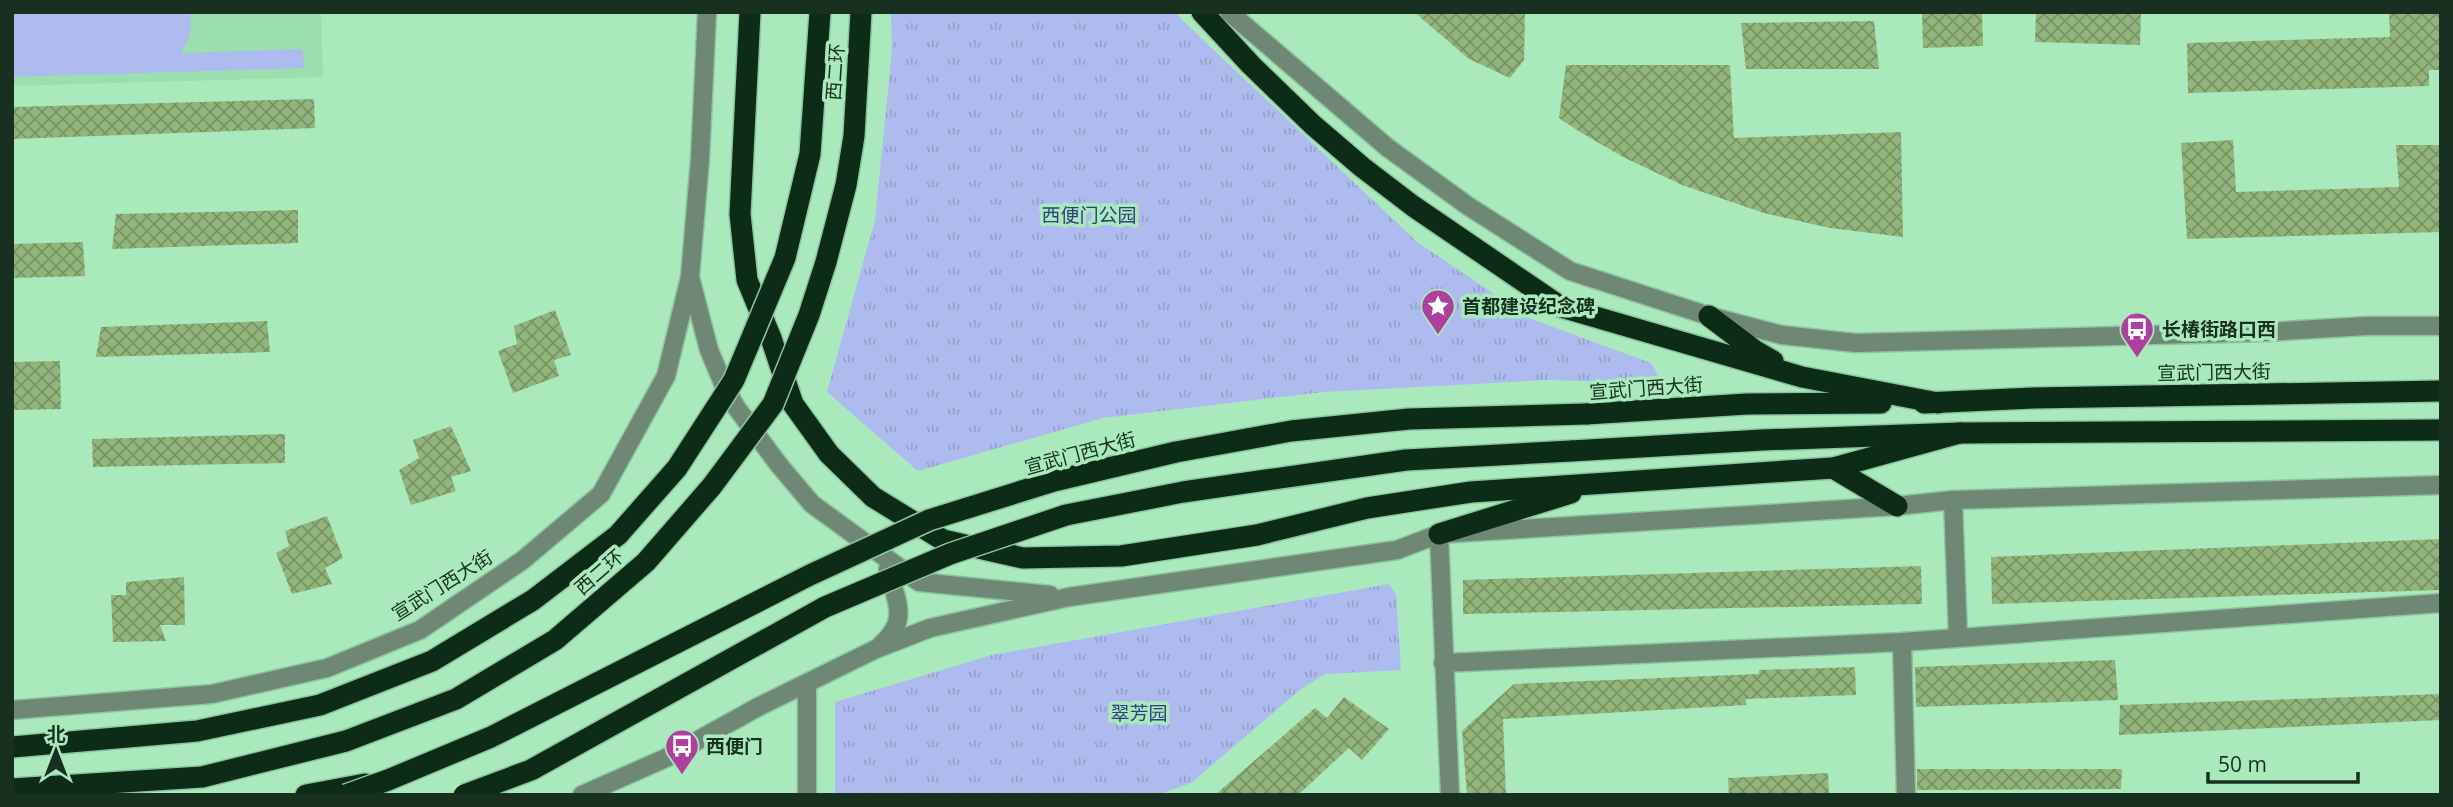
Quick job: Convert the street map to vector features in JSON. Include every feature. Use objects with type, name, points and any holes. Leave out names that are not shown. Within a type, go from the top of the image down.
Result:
[{"type":"highway","points":[[750,12],[740,214],[747,280],[771,338],[793,404],[829,454],[873,497],[943,540],[1023,558],[1121,556],[1257,535],[1367,508],[1471,492],[1833,468],[1960,432]]},
{"type":"highway","name":"西二环","points":[[12,747],[197,731],[320,705],[432,661],[533,600],[618,535],[677,468],[733,380],[785,258],[810,154],[820,12]]},
{"type":"highway","name":"西二环","points":[[12,789],[202,777],[346,741],[456,699],[555,640],[646,562],[712,486],[773,404],[799,340],[826,262],[846,185],[854,136],[861,12]]},
{"type":"highway","points":[[1202,12],[1251,65],[1313,125],[1362,167],[1413,206],[1561,307],[1802,377],[1938,403]]},
{"type":"highway","points":[[1709,316],[1754,350],[1802,377]]},
{"type":"highway","name":"宣武门西大街","points":[[346,795],[491,737],[810,575],[929,520],[1054,481],[1176,452],[1291,431],[1409,419],[1586,414],[1747,404],[1938,403],[2033,398],[2441,391]]},
{"type":"highway","points":[[464,795],[530,770],[825,607],[950,554],[1066,515],[1183,492],[1406,460],[1762,440],[1960,432],[2441,430]]},
{"type":"highway","points":[[1833,468],[1897,506]]},
{"type":"highway","points":[[1439,534],[1606,482]]},
{"type":"highway","name":"宣武门西大街","points":[[306,795],[388,780]]},
{"type":"street","name":"宣武门西大街","points":[[12,710],[212,694],[327,668],[419,630],[523,560],[601,494],[666,376],[690,277],[700,159],[707,12]]},
{"type":"street","name":"宣武门西大街","points":[[1229,12],[1388,148],[1468,206],[1570,271],[1709,316],[1782,335],[1856,342],[2441,326]]},
{"type":"street","name":"宣武门西大街","points":[[690,277],[718,373],[736,407],[812,504],[919,582],[1069,597]]},
{"type":"street","name":"宣武门西大街","points":[[582,795],[666,758],[876,649],[930,628],[1069,597],[1396,550],[1439,534],[1897,506],[1953,500],[2441,485]]},
{"type":"street","points":[[1953,500],[1958,636]]},
{"type":"street","points":[[1439,534],[1450,795]]},
{"type":"street","points":[[876,649],[894,633],[900,617],[885,556]]},
{"type":"street","points":[[1443,663],[1902,642],[2441,603]]},
{"type":"street","points":[[1902,642],[1906,795]]},
{"type":"street","points":[[807,683],[807,795]]},
{"type":"shaded area","points":[[12,12],[321,12],[323,77],[12,86]]},
{"type":"green space","points":[[12,12],[189,12],[190,34],[180,53],[303,49],[304,68],[12,77]]},
{"type":"green space","name":"西便门公园","points":[[891,12],[1177,12],[1181,19],[1416,241],[1529,318],[1651,363],[1662,383],[1547,380],[1324,392],[1103,418],[918,471],[827,392],[875,220],[892,50]]},
{"type":"green space","name":"翠芳园","points":[[1389,584],[1396,595],[1401,670],[1325,674],[1301,689],[1191,783],[1157,795],[835,795],[835,702],[992,655]]},
{"type":"building","points":[[1414,12],[1525,12],[1524,60],[1510,78],[1469,59]]},
{"type":"building","points":[[1922,12],[1982,13],[1983,46],[1923,48]]},
{"type":"building","points":[[2036,12],[2141,12],[2140,45],[2035,42]]},
{"type":"building","points":[[2389,12],[2441,12],[2441,70],[2429,70],[2429,86],[2188,93],[2187,43],[2390,37]]},
{"type":"building","points":[[1874,21],[1879,69],[1746,69],[1741,23]]},
{"type":"building","points":[[1566,65],[1730,65],[1734,138],[1901,132],[1903,237],[1830,228],[1764,213],[1682,185],[1623,157],[1559,118]]},
{"type":"building","points":[[314,99],[315,128],[12,139],[12,107]]},
{"type":"building","points":[[2233,140],[2236,192],[2399,187],[2396,145],[2441,145],[2441,232],[2187,239],[2181,143]]},
{"type":"building","points":[[298,210],[298,243],[112,249],[116,214]]},
{"type":"building","points":[[83,242],[85,276],[12,278],[12,244]]},
{"type":"building","points":[[555,310],[571,355],[554,360],[559,376],[513,393],[498,351],[517,344],[514,326]]},
{"type":"building","points":[[267,321],[270,352],[96,357],[101,327]]},
{"type":"building","points":[[60,361],[61,409],[12,410],[12,362]]},
{"type":"building","points":[[451,426],[471,471],[451,477],[456,491],[411,505],[399,470],[419,458],[413,440]]},
{"type":"building","points":[[285,434],[285,463],[93,467],[92,439]]},
{"type":"building","points":[[327,516],[343,558],[325,568],[332,584],[292,594],[276,553],[289,546],[285,531]]},
{"type":"building","points":[[2441,539],[2441,590],[1992,604],[1991,557]]},
{"type":"building","points":[[1921,566],[1922,604],[1463,614],[1463,580]]},
{"type":"building","points":[[184,577],[185,625],[160,625],[166,641],[113,642],[111,595],[126,595],[126,582]]},
{"type":"building","points":[[2115,660],[2118,700],[1916,707],[1915,667]]},
{"type":"building","points":[[1855,667],[1856,695],[1746,699],[1746,705],[1503,719],[1506,795],[1467,795],[1462,731],[1514,684],[1759,674],[1759,670]]},
{"type":"building","points":[[2441,694],[2441,720],[2119,735],[2120,705]]},
{"type":"building","points":[[1344,697],[1389,729],[1362,760],[1349,748],[1298,795],[1215,795],[1315,708],[1327,718]]},
{"type":"building","points":[[1917,769],[2122,769],[2121,789],[1917,790]]},
{"type":"building","points":[[1828,773],[1829,795],[1729,795],[1728,778]]},
{"type":"place","name":"首都建设纪念碑","points":[[1438,336]]},
{"type":"place","name":"长椿街路口西","points":[[2137,359]]},
{"type":"place","name":"西便门","points":[[682,776]]}]
